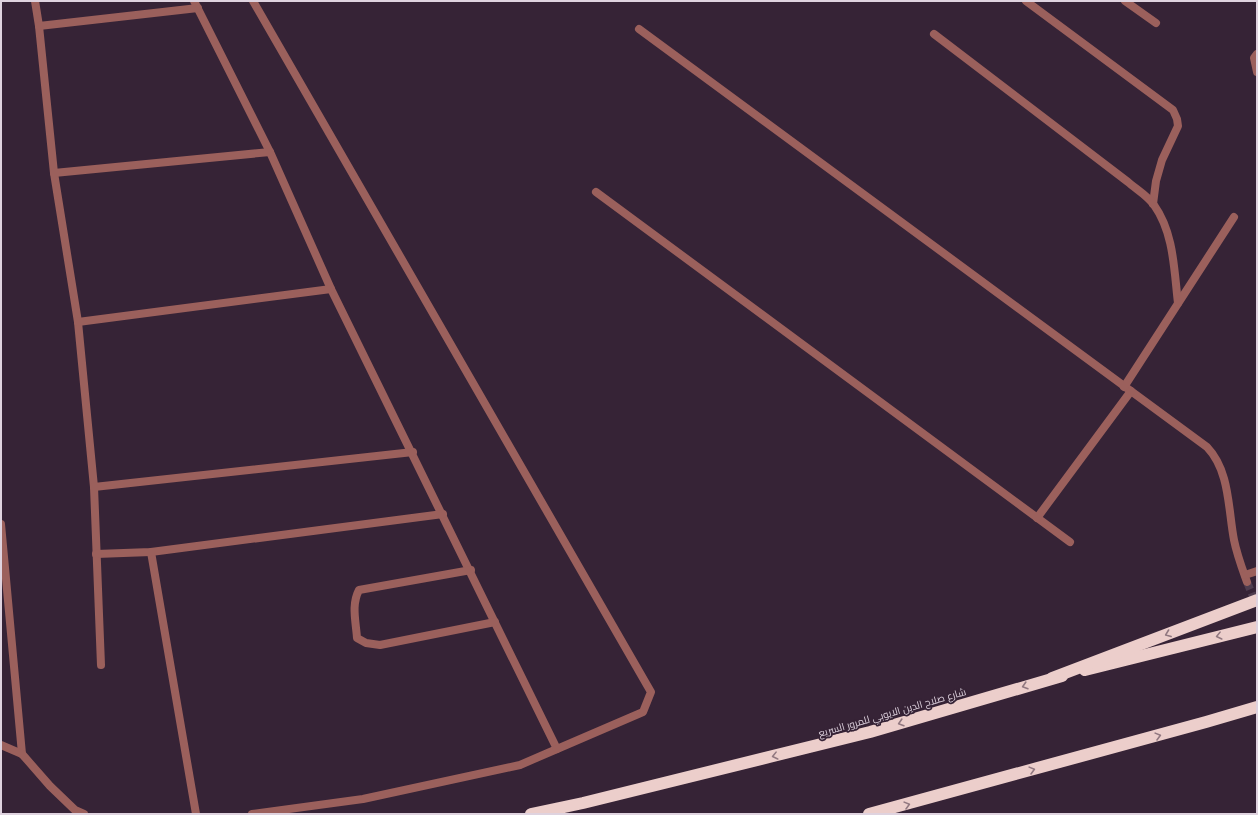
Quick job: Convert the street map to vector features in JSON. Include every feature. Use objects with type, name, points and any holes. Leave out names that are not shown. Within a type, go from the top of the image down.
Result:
[{"type":"highway","points":[[1052,678],[1257,600]]},
{"type":"highway","name":"شارع صلاح الدين الايوبي للمرور السريع","points":[[531,814],[583,803],[870,732],[1052,678],[1257,627]]},
{"type":"highway","points":[[869,814],[1257,707]]},
{"type":"highway","points":[[1206,722],[1257,714]]},
{"type":"street","points":[[35,1],[39,26],[54,173],[78,322],[94,487],[101,665]]},
{"type":"street","points":[[252,814],[370,798],[520,765],[643,712],[651,692],[253,1]]},
{"type":"street","points":[[1026,1],[1173,110],[1178,126],[1162,160],[1156,181],[1153,204]]},
{"type":"street","points":[[1125,1],[1156,23]]},
{"type":"street","points":[[39,26],[196,4],[270,152],[331,289],[413,452],[557,749]]},
{"type":"street","points":[[639,29],[1207,447],[1216,459],[1223,475],[1234,540],[1246,578],[1257,571]]},
{"type":"street","points":[[934,34],[1128,182],[1153,204],[1166,225],[1174,265],[1178,303]]},
{"type":"street","points":[[1257,54],[1254,58],[1257,72]]},
{"type":"street","points":[[54,173],[270,152]]},
{"type":"street","points":[[596,192],[1070,542]]},
{"type":"street","points":[[1037,518],[1127,389],[1178,303],[1234,216]]},
{"type":"street","points":[[78,322],[331,289]]},
{"type":"street","points":[[94,487],[413,452]]},
{"type":"street","points":[[96,554],[151,552],[443,514]]},
{"type":"street","points":[[1,524],[22,754]]},
{"type":"street","points":[[151,552],[196,814]]},
{"type":"street","points":[[470,570],[359,590],[355,598],[354,610],[357,638],[366,643],[380,645],[495,622]]},
{"type":"street","points":[[1,745],[22,754],[50,786],[75,810],[84,814]]},
{"type":"tunnel","points":[[1247,582],[1257,606]]}]
